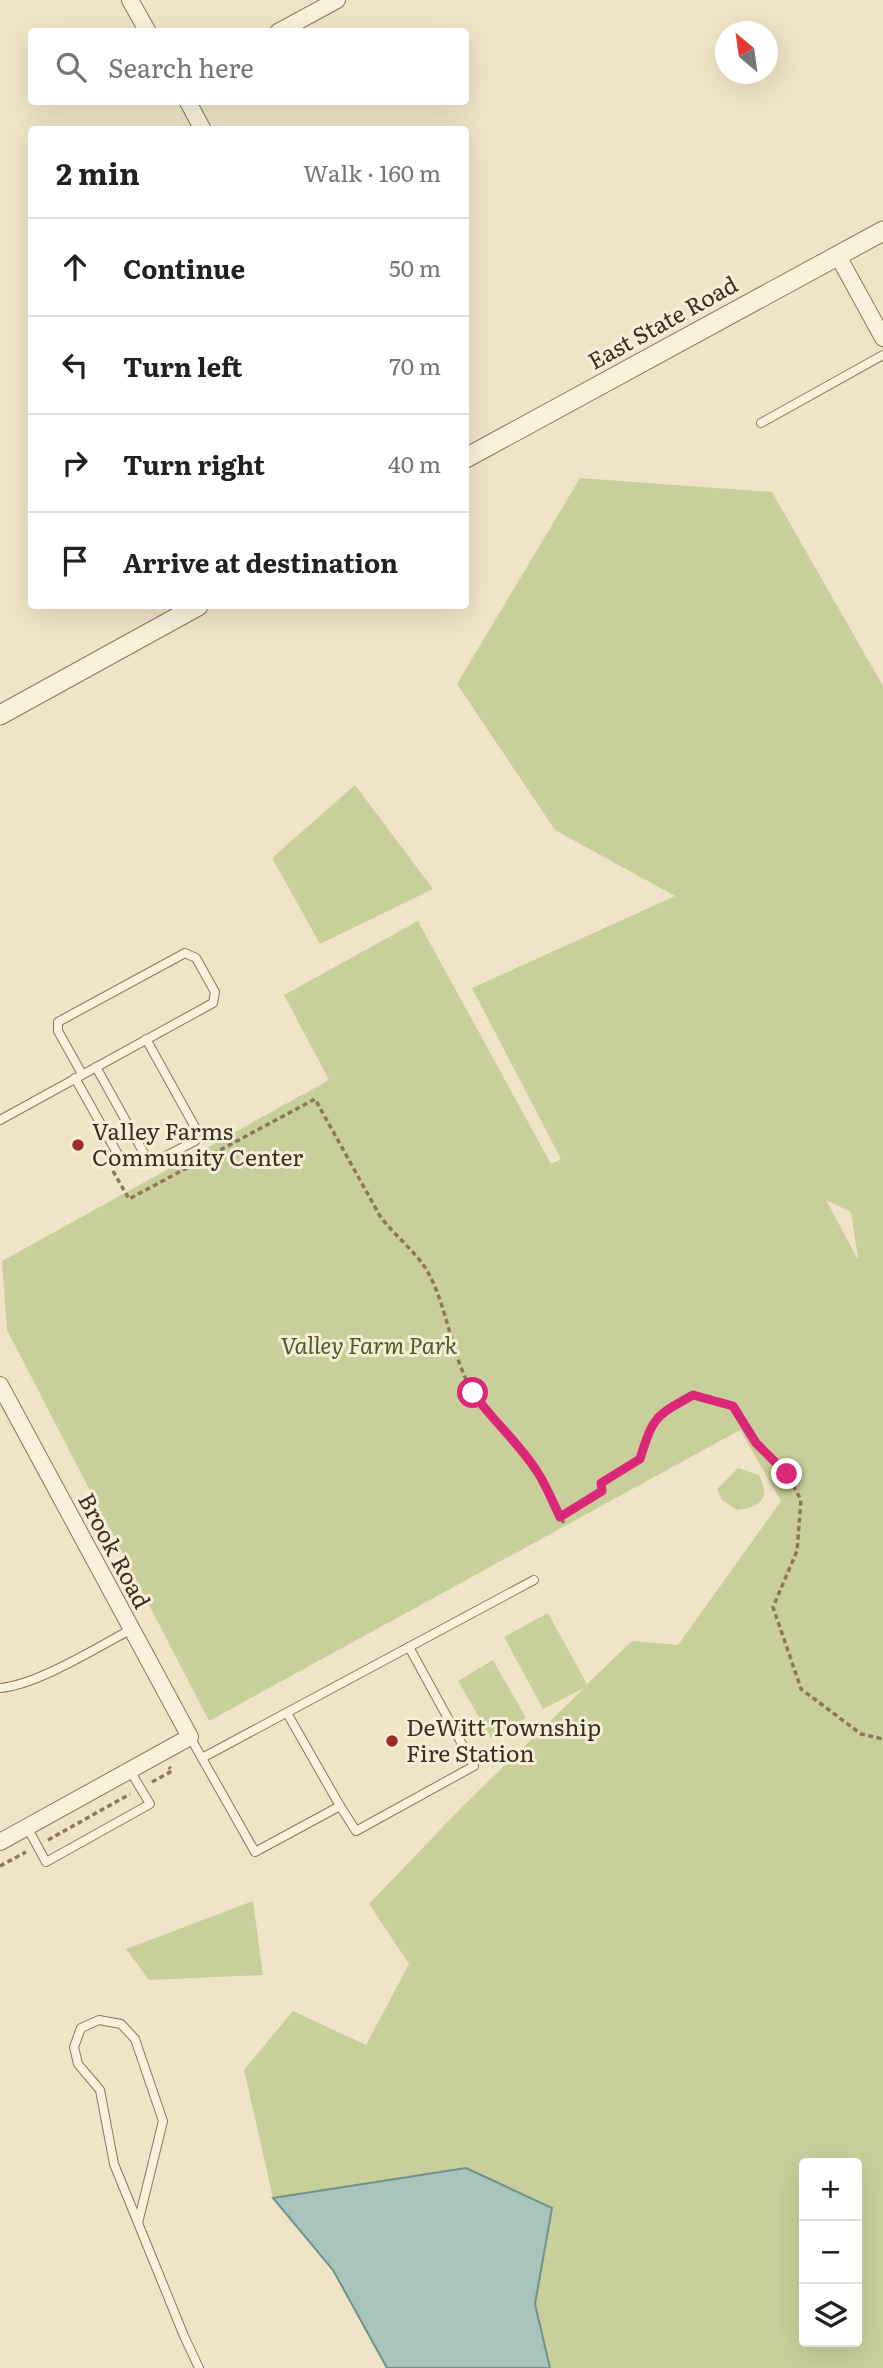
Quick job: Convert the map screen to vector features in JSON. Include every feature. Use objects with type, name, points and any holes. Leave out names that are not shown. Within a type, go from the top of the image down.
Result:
[{"type":"street","points":[[130,0],[146,28]]},
{"type":"street","points":[[285,28],[337,0]]},
{"type":"street","points":[[190,105],[201,126]]},
{"type":"street","name":"East State Road","points":[[469,456],[883,231]]},
{"type":"street","points":[[838,256],[883,338]]},
{"type":"street","points":[[0,715],[193,609]]},
{"type":"street","name":"Brook Road","points":[[0,1385],[190,1737]]},
{"type":"street","points":[[0,1842],[190,1737]]},
{"type":"lane","points":[[761,423],[883,355]]},
{"type":"lane","points":[[0,1120],[79,1076],[213,1003],[215,992],[197,958],[184,953],[58,1022],[58,1031],[79,1076],[121,1160],[127,1164],[146,1157]]},
{"type":"lane","points":[[96,1067],[146,1157],[156,1161],[195,1141],[195,1129],[146,1040]]},
{"type":"lane","points":[[202,1758],[534,1580]]},
{"type":"lane","points":[[0,1688],[15,1687],[43,1675],[130,1630]]},
{"type":"lane","points":[[287,1713],[356,1831],[474,1766],[409,1647]]},
{"type":"lane","points":[[190,1737],[255,1852],[340,1806]]},
{"type":"lane","points":[[27,1827],[46,1862],[150,1804],[130,1769]]},
{"type":"lane","points":[[138,2223],[163,2121],[135,2039],[121,2024],[99,2020],[81,2028],[74,2047],[78,2064],[100,2090],[114,2164],[138,2223],[184,2336],[199,2368]]},
{"type":"path","points":[[315,1100],[380,1216],[415,1253],[431,1278],[458,1359],[473,1393],[538,1473],[564,1523]]},
{"type":"path","points":[[560,1517],[602,1491],[601,1483],[640,1459],[650,1427],[660,1414],[693,1395],[733,1406],[756,1443],[787,1474],[801,1500],[797,1551],[773,1607],[801,1689],[861,1734],[883,1739]]},
{"type":"green space","name":"Valley Farm Park","points":[[580,478],[772,492],[883,686],[883,2368],[550,2368],[535,2304],[552,2208],[466,2168],[273,2198],[244,2070],[293,2011],[366,2045],[409,1964],[369,1904],[459,1810],[584,1688],[543,1709],[504,1637],[548,1613],[587,1684],[632,1641],[678,1645],[781,1501],[740,1430],[209,1721],[7,1330],[2,1261],[329,1080],[284,995],[418,921],[551,1164],[561,1159],[472,988],[675,896],[555,830],[457,684]],"holes":[[[826,1200],[851,1212],[858,1258]]]},
{"type":"green space","points":[[355,785],[433,889],[320,944],[272,858]]},
{"type":"green space","points":[[738,1468],[759,1475],[764,1496],[758,1504],[737,1510],[722,1500],[717,1489]]},
{"type":"green space","points":[[493,1660],[526,1718],[491,1738],[458,1681]]},
{"type":"green space","points":[[253,1901],[263,1975],[149,1980],[126,1949]]},
{"type":"water","points":[[466,2168],[552,2208],[535,2304],[550,2368],[387,2368],[333,2270],[273,2198]]},
{"type":"place","name":"Valley Farms Community Center","points":[[78,1145]]},
{"type":"place","name":"DeWitt Township Fire Station","points":[[392,1741]]},
{"type":"route","points":[[473,1393],[538,1473],[560,1517],[602,1491],[601,1483],[640,1459],[650,1427],[660,1414],[693,1395],[733,1406],[756,1443],[787,1474]]}]
